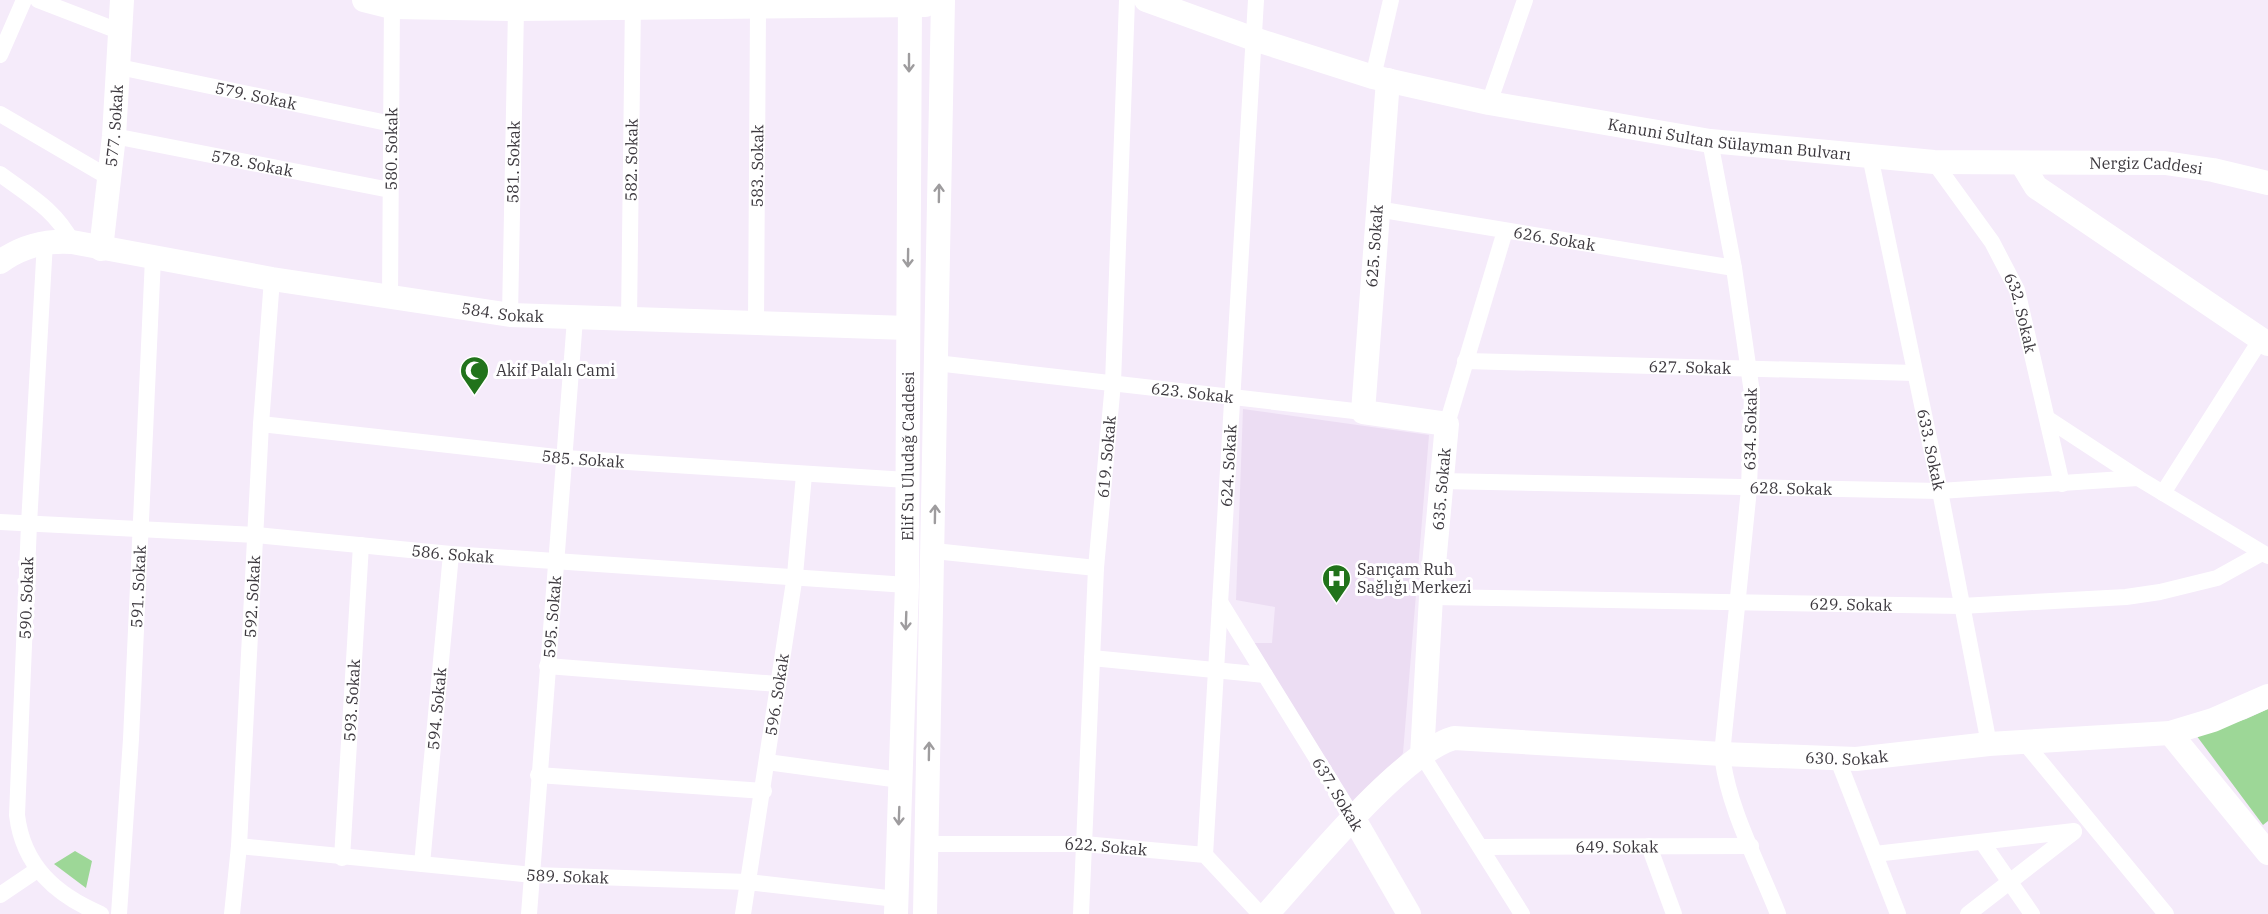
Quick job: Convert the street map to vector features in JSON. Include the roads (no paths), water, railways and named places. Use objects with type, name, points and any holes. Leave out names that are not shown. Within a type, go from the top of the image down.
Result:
[{"type":"street","points":[[0,56],[24,0]]},
{"type":"street","points":[[38,0],[121,32]]},
{"type":"street","name":"577. Sokak","points":[[101,249],[114,136],[122,0]]},
{"type":"street","points":[[364,0],[516,9],[633,5],[758,8],[947,2]]},
{"type":"street","name":"619. Sokak","points":[[1081,914],[1096,568],[1113,383],[1128,0]]},
{"type":"street","name":"Kanuni Sultan Sülayman Bulvarı","points":[[1146,0],[1254,39],[1380,79],[1489,103],[1710,141],[1934,162],[2022,164]]},
{"type":"street","name":"624. Sokak","points":[[1205,855],[1256,0]]},
{"type":"street","points":[[1380,79],[1392,0]]},
{"type":"street","points":[[1489,103],[1525,0]]},
{"type":"street","name":"Elif Su Uludağ Caddesi","points":[[896,906],[907,585],[910,2]]},
{"type":"street","name":"Elif Su Uludağ Caddesi","points":[[925,914],[936,363],[947,2]]},
{"type":"street","name":"580. Sokak","points":[[390,299],[392,3]]},
{"type":"street","name":"582. Sokak","points":[[629,320],[633,5]]},
{"type":"street","name":"583. Sokak","points":[[756,324],[758,8]]},
{"type":"street","name":"581. Sokak","points":[[510,315],[516,9]]},
{"type":"street","name":"579. Sokak","points":[[119,67],[392,124]]},
{"type":"street","name":"625. Sokak","points":[[1363,412],[1377,209],[1380,79]]},
{"type":"street","points":[[0,114],[108,177]]},
{"type":"street","name":"578. Sokak","points":[[114,136],[390,190]]},
{"type":"street","name":"634. Sokak","points":[[1710,141],[1750,370],[1749,489],[1722,754],[1724,774],[1731,798],[1778,914]]},
{"type":"street","name":"633. Sokak","points":[[1870,156],[1940,491],[1989,744]]},
{"type":"street","name":"632. Sokak","points":[[1934,162],[1992,242],[2017,291],[2062,484]]},
{"type":"street","name":"Nergiz Caddesi","points":[[2022,164],[2165,163],[2213,170],[2267,184]]},
{"type":"street","points":[[2022,164],[2036,187],[2264,341],[2163,493]]},
{"type":"street","points":[[0,174],[52,213],[63,225],[72,242]]},
{"type":"street","name":"626. Sokak","points":[[1377,209],[1734,268]]},
{"type":"street","name":"635. Sokak","points":[[1422,755],[1431,597],[1447,424],[1505,231]]},
{"type":"street","name":"584. Sokak","points":[[0,262],[24,248],[45,242],[72,242],[390,299],[510,315],[575,319],[908,328]]},
{"type":"street","name":"590. Sokak","points":[[45,242],[29,524],[17,815],[25,850],[37,870],[57,891],[101,914]]},
{"type":"street","name":"591. Sokak","points":[[119,914],[142,528],[153,258]]},
{"type":"street","name":"592. Sokak","points":[[232,914],[239,846],[261,424],[272,279]]},
{"type":"street","name":"595. Sokak","points":[[529,914],[575,319]]},
{"type":"street","name":"627. Sokak","points":[[1465,361],[1915,373]]},
{"type":"street","name":"623. Sokak","points":[[936,363],[1363,412],[1447,424]]},
{"type":"street","points":[[2048,419],[2138,478],[2265,555]]},
{"type":"street","name":"585. Sokak","points":[[261,424],[565,458],[907,480]]},
{"type":"street","name":"596. Sokak","points":[[743,914],[764,791],[795,575],[804,475]]},
{"type":"street","name":"628. Sokak","points":[[1441,482],[1940,491],[2138,478]]},
{"type":"street","name":"586. Sokak","points":[[0,522],[256,535],[451,554],[795,575],[907,585]]},
{"type":"street","name":"593. Sokak","points":[[342,858],[361,545]]},
{"type":"street","points":[[934,551],[1096,568]]},
{"type":"street","name":"594. Sokak","points":[[422,864],[451,554]]},
{"type":"street","name":"629. Sokak","points":[[1431,597],[1961,606],[2126,597],[2160,592],[2217,578],[2265,555]]},
{"type":"street","name":"637. Sokak","points":[[1220,602],[1354,819],[1409,914]]},
{"type":"street","points":[[1092,658],[1265,675]]},
{"type":"street","points":[[547,666],[778,684]]},
{"type":"street","name":"630. Sokak","points":[[1267,914],[1354,819],[1422,755],[1442,742],[1454,738],[1838,760],[1989,744],[2170,733],[2213,720],[2268,696]]},
{"type":"street","points":[[2170,733],[2268,853]]},
{"type":"street","points":[[2025,743],[2166,914]]},
{"type":"street","points":[[1422,755],[1482,847],[1522,914]]},
{"type":"street","points":[[1838,760],[1898,914]]},
{"type":"street","points":[[767,762],[900,780]]},
{"type":"street","points":[[538,775],[764,791]]},
{"type":"street","points":[[1968,914],[2088,820]]},
{"type":"street","points":[[1875,854],[2074,831]]},
{"type":"street","points":[[1982,842],[2008,883],[2032,914]]},
{"type":"street","name":"622. Sokak","points":[[928,844],[1084,844],[1205,855]]},
{"type":"street","name":"589. Sokak","points":[[239,846],[533,876],[748,882],[896,906]]},
{"type":"street","points":[[1649,846],[1674,914]]},
{"type":"street","name":"649. Sokak","points":[[1482,847],[1751,846]]},
{"type":"street","points":[[1205,855],[1260,914]]},
{"type":"street","points":[[0,895],[37,870]]},
{"type":"place","name":"Akif Palalı Cami","points":[[475,396]]},
{"type":"place","name":"Sarıçam Ruh Sağlığı Merkezi","points":[[1336,604]]}]
